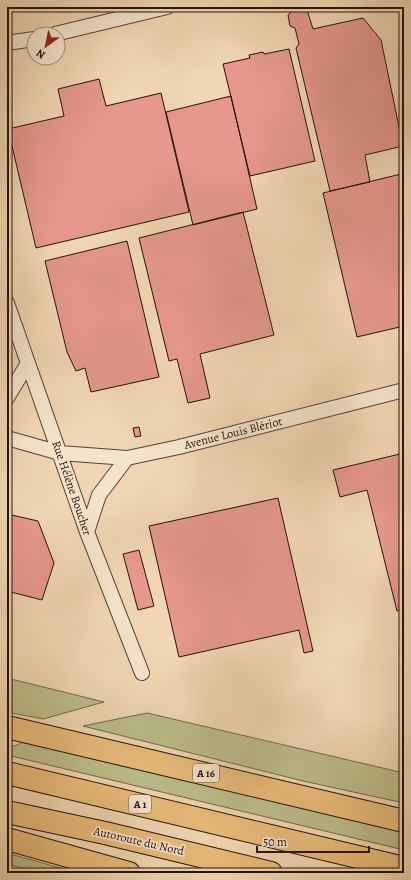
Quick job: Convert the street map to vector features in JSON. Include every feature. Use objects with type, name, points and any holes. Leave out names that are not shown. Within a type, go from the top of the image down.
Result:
[{"type":"highway","name":"A 16","points":[[7,727],[404,821]]},
{"type":"highway","name":"A 1","points":[[7,773],[404,868]]},
{"type":"highway","name":"Autoroute du Nord","points":[[7,812],[105,833],[271,873]]},
{"type":"highway","points":[[7,839],[129,873]]},
{"type":"street","points":[[66,32],[167,7]]},
{"type":"street","points":[[7,43],[26,41]]},
{"type":"street","points":[[7,50],[26,42]]},
{"type":"street","name":"Rue Hélène Boucher","points":[[7,303],[87,532],[142,673]]},
{"type":"street","points":[[7,398],[28,363]]},
{"type":"street","name":"Avenue Louis Blériot","points":[[7,438],[60,453],[127,458],[179,447],[404,390]]},
{"type":"street","points":[[87,532],[99,496],[127,458]]},
{"type":"green space","points":[[7,678],[104,702],[43,719],[7,712]]},
{"type":"green space","points":[[147,713],[404,773],[404,803],[303,781],[83,726]]},
{"type":"green space","points":[[26,741],[404,832],[404,850],[7,755],[7,749]]},
{"type":"green space","points":[[7,853],[78,873],[41,873],[7,864]]},
{"type":"building","points":[[296,7],[307,10],[313,29],[363,18],[381,40],[403,146],[365,155],[370,182],[330,191],[296,48],[299,44],[295,28],[290,26],[288,15]]},
{"type":"building","points":[[289,49],[315,161],[250,176],[223,64],[250,58],[249,55],[263,52],[264,54]]},
{"type":"building","points":[[99,79],[106,106],[161,93],[189,212],[36,248],[8,129],[64,116],[58,89]]},
{"type":"building","points":[[231,96],[257,209],[193,225],[166,112]]},
{"type":"building","points":[[401,174],[404,186],[404,326],[357,337],[323,193]]},
{"type":"building","points":[[243,212],[274,335],[200,354],[210,398],[188,403],[177,359],[169,361],[139,238]]},
{"type":"building","points":[[127,241],[159,377],[91,392],[85,368],[76,371],[67,352],[45,261]]},
{"type":"building","points":[[139,427],[141,436],[135,437],[133,428]]},
{"type":"building","points":[[404,453],[404,609],[397,611],[367,490],[340,497],[333,470]]},
{"type":"building","points":[[278,498],[313,651],[304,653],[299,630],[179,657],[149,526]]},
{"type":"building","points":[[7,514],[38,521],[54,563],[42,600],[7,591]]},
{"type":"building","points":[[139,550],[154,606],[138,610],[123,554]]}]
